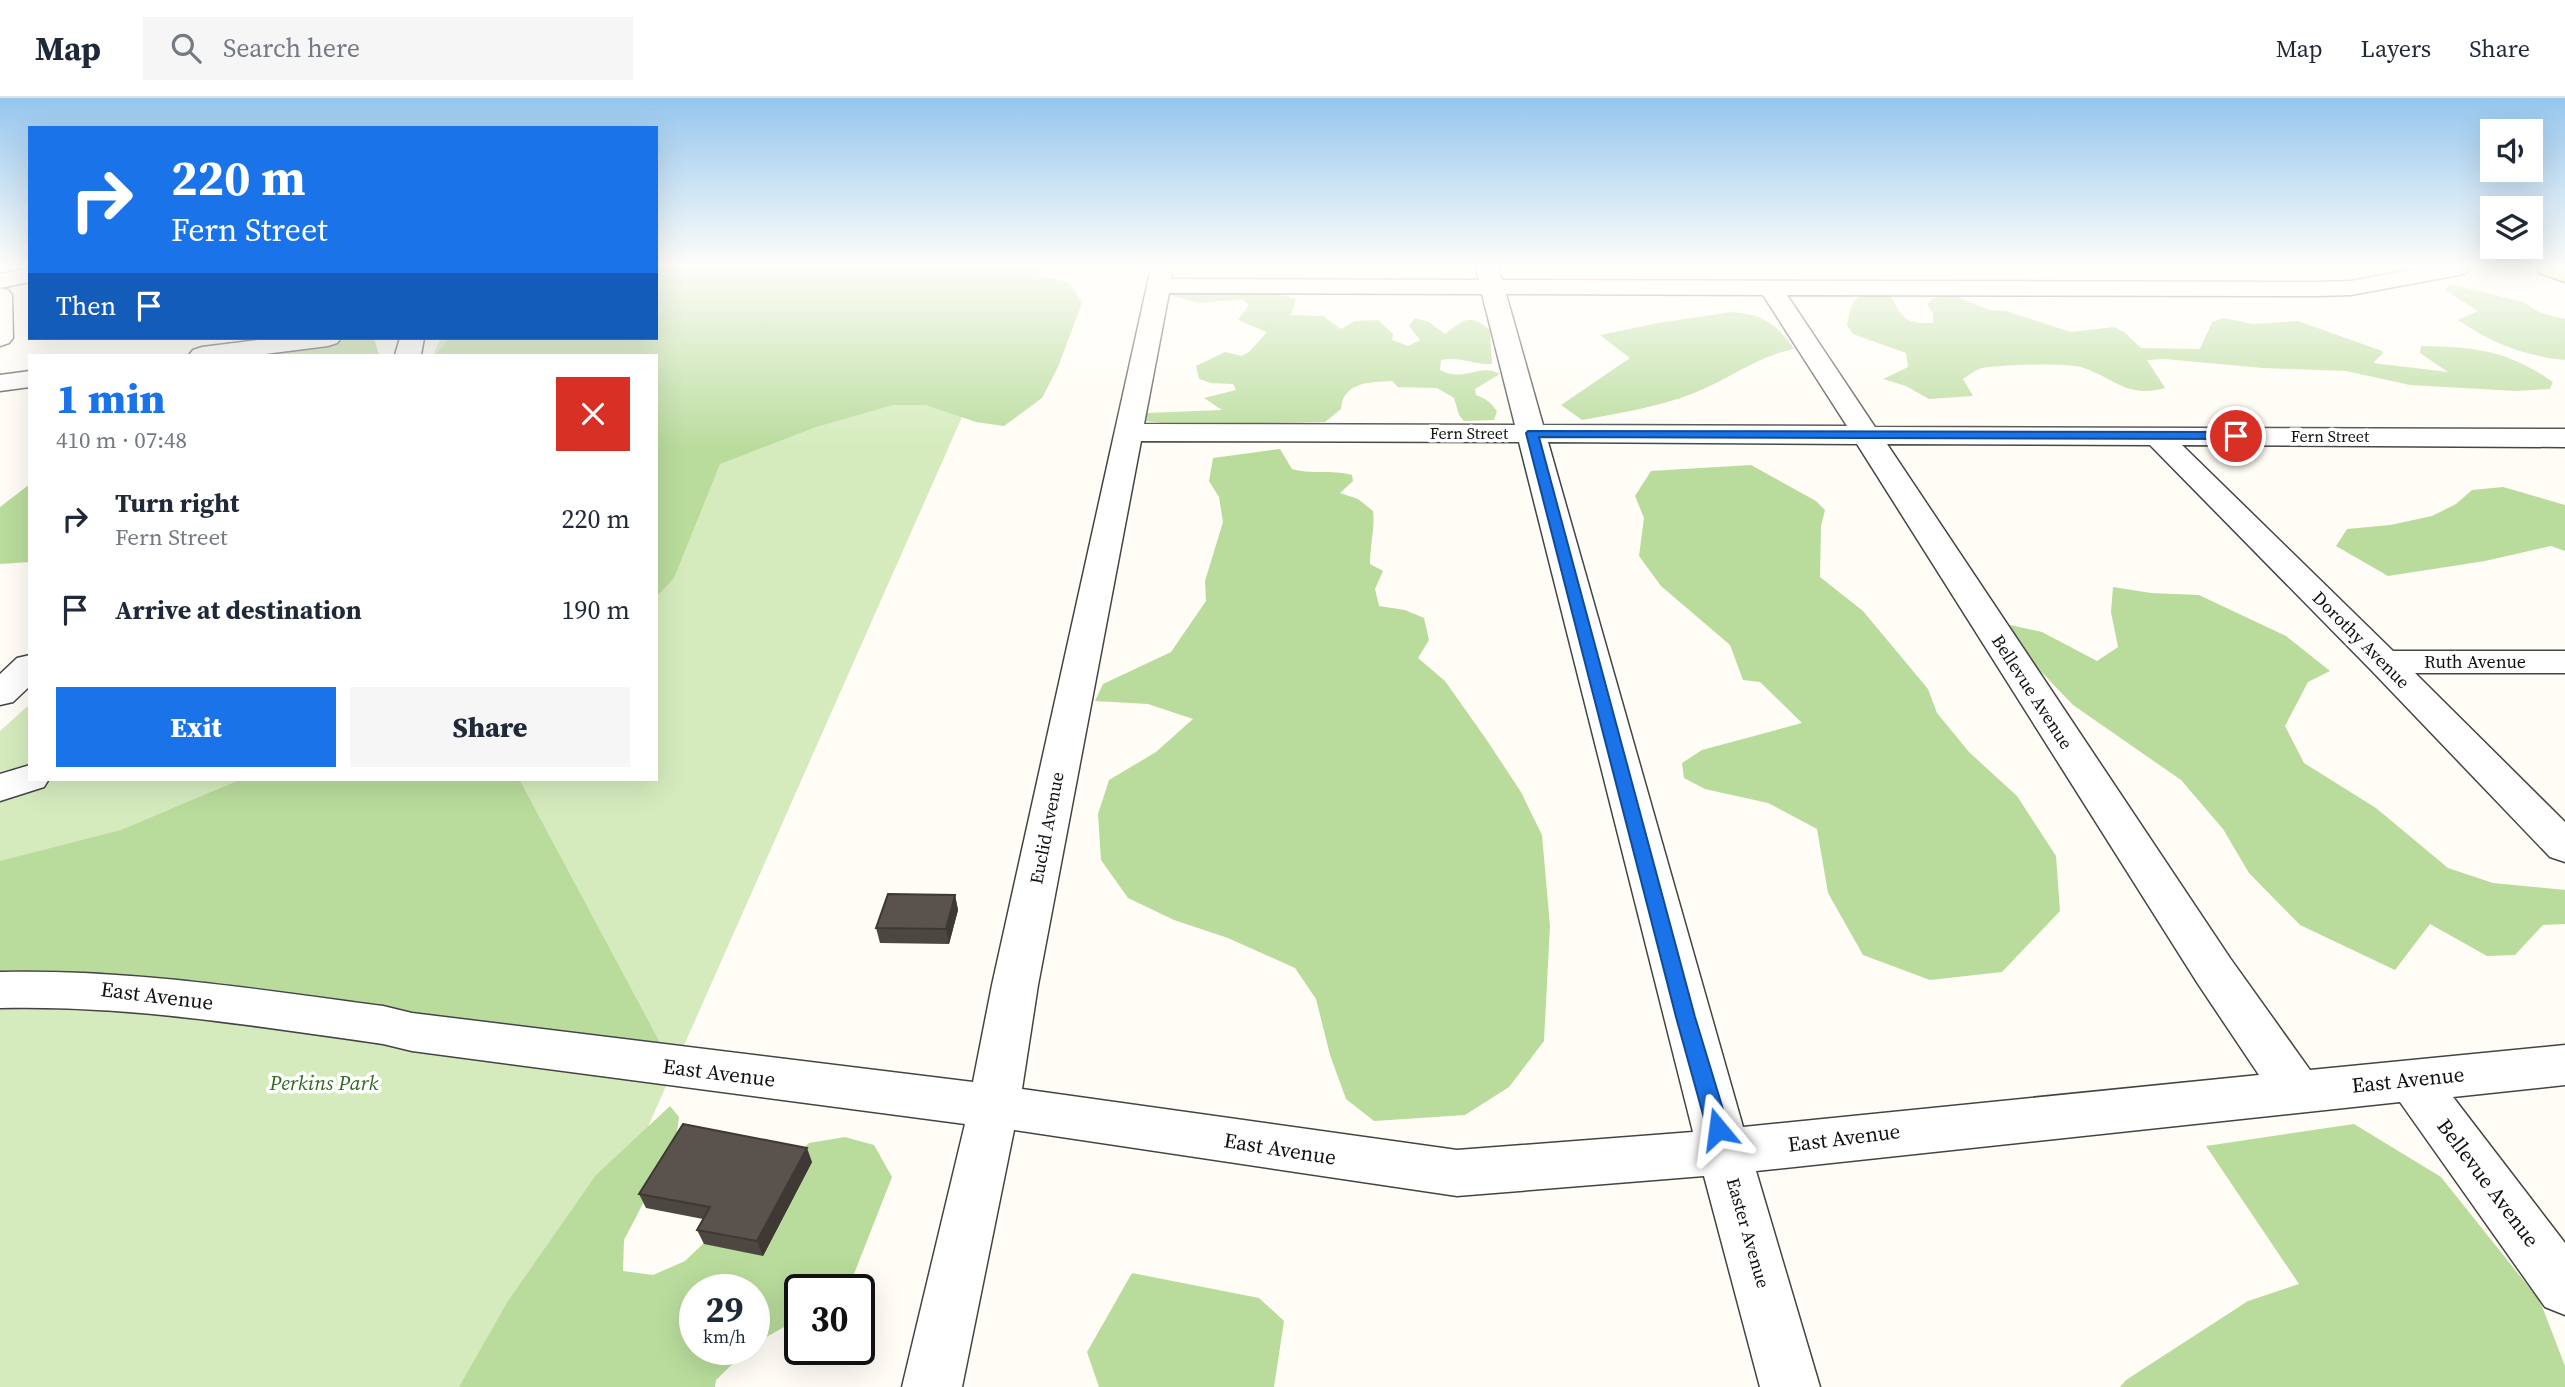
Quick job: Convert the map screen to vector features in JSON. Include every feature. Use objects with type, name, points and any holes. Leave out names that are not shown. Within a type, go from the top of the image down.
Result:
[{"type":"street","name":"Euclid Avenue","points":[[932,1387],[994,1106],[1015,985],[1150,328]]},
{"type":"street","name":"Easter Avenue","points":[[1503,328],[1686,1017],[1790,1387]]},
{"type":"street","name":"Bellevue Avenue","points":[[1797,328],[2214,971],[2298,1092]]},
{"type":"street","points":[[209,354],[313,340]]},
{"type":"street","points":[[0,383],[28,379]]},
{"type":"street","name":"Fern Street","points":[[1129,432],[2565,438]]},
{"type":"street","name":"Dorothy Avenue","points":[[2156,435],[2565,847]]},
{"type":"street","name":"Ruth Avenue","points":[[2384,662],[2565,662]]},
{"type":"street","points":[[0,694],[28,668]]},
{"type":"street","points":[[0,788],[28,779]]},
{"type":"street","name":"East Avenue","points":[[0,990],[53,987],[115,990],[383,1025],[660,1066],[994,1106],[1457,1174],[1725,1152],[2565,1065]]},
{"type":"street","name":"Bellevue Avenue","points":[[2411,1079],[2565,1287]]},
{"type":"green space","name":"Perkins Park","points":[[658,328],[1001,328],[651,1120],[541,1387],[0,1387],[0,731],[28,706],[28,781],[658,781],[658,354],[433,354],[440,340],[658,340]]},
{"type":"green space","points":[[658,328],[1073,328],[1058,367],[1042,398],[1004,426],[976,422],[926,405],[893,405],[816,427],[720,464],[674,578],[658,595],[658,354],[436,354],[448,340],[658,340]]},
{"type":"green space","points":[[1258,328],[1387,328],[1393,334],[1392,340],[1408,346],[1420,340],[1411,328],[1437,328],[1445,334],[1453,328],[1487,328],[1490,330],[1492,364],[1448,359],[1441,360],[1440,370],[1457,374],[1486,370],[1500,374],[1475,389],[1476,395],[1488,401],[1497,411],[1494,420],[1464,421],[1459,415],[1454,398],[1437,388],[1398,387],[1392,381],[1366,383],[1352,389],[1343,400],[1341,409],[1325,422],[1172,424],[1144,421],[1146,413],[1222,410],[1204,398],[1236,390],[1233,384],[1211,383],[1199,379],[1196,366],[1225,352],[1242,356],[1267,332]]},
{"type":"green space","points":[[1633,328],[1776,328],[1794,349],[1768,357],[1707,388],[1680,398],[1582,420],[1561,405],[1630,358],[1600,335]]},
{"type":"green space","points":[[1849,328],[2059,328],[2071,332],[2116,328],[2141,348],[2200,349],[2209,328],[2318,328],[2382,351],[2373,363],[2448,372],[2420,353],[2421,346],[2475,349],[2520,363],[2553,382],[2550,389],[2516,391],[2410,385],[2346,371],[2263,368],[2164,359],[2147,360],[2165,388],[2152,391],[2131,389],[2075,366],[2018,365],[1982,368],[1970,374],[1963,379],[1973,396],[1929,399],[1906,386],[1883,379],[1908,367],[1906,353],[1853,334]]},
{"type":"green space","points":[[2472,328],[2565,328],[2565,360],[2509,347]]},
{"type":"green space","points":[[332,340],[375,340],[379,354],[225,354]]},
{"type":"green space","points":[[1280,449],[1292,469],[1352,475],[1353,481],[1340,493],[1358,499],[1373,511],[1370,564],[1383,571],[1375,589],[1379,606],[1405,610],[1424,618],[1429,640],[1418,658],[1445,681],[1486,739],[1521,792],[1542,835],[1550,926],[1544,1041],[1509,1087],[1465,1115],[1374,1121],[1346,1099],[1330,1055],[1316,999],[1295,968],[1228,938],[1174,920],[1128,898],[1101,860],[1098,814],[1109,780],[1156,752],[1193,719],[1148,704],[1095,701],[1103,684],[1171,652],[1206,601],[1205,581],[1223,522],[1219,497],[1209,481],[1213,458]]},
{"type":"green space","points":[[1751,465],[1816,501],[1825,510],[1821,526],[1820,577],[1863,611],[1928,689],[1937,713],[1969,752],[2017,796],[2056,856],[2060,911],[2002,972],[1930,980],[1863,955],[1828,893],[1817,829],[1768,803],[1705,789],[1684,778],[1682,763],[1702,750],[1802,723],[1760,682],[1743,680],[1730,645],[1661,586],[1639,556],[1644,518],[1635,496],[1651,471]]},
{"type":"green space","points":[[28,486],[28,562],[0,564],[0,507]]},
{"type":"green space","points":[[2503,487],[2565,505],[2565,551],[2551,546],[2485,561],[2388,576],[2336,546],[2347,529],[2390,525],[2432,516],[2456,504],[2472,490]]},
{"type":"green space","points":[[2113,587],[2151,593],[2199,595],[2286,636],[2330,671],[2308,682],[2285,726],[2304,763],[2376,808],[2448,868],[2493,883],[2565,890],[2565,924],[2543,925],[2515,955],[2487,956],[2430,924],[2395,970],[2300,925],[2249,873],[2223,829],[2181,780],[2073,705],[2023,653],[2010,625],[2042,632],[2097,661],[2118,647],[2111,612]]},
{"type":"green space","points":[[237,781],[520,781],[673,1067],[0,990],[0,861],[121,830]]},
{"type":"green space","points":[[670,1106],[679,1117],[676,1140],[624,1240],[623,1271],[653,1275],[685,1261],[809,1143],[845,1137],[874,1145],[892,1177],[854,1274],[784,1274],[784,1327],[770,1335],[770,1274],[679,1274],[679,1365],[731,1365],[716,1380],[715,1387],[459,1387],[508,1301],[596,1175]]},
{"type":"green space","points":[[2354,1124],[2441,1177],[2540,1301],[2565,1366],[2565,1387],[2120,1387],[2126,1380],[2248,1301],[2299,1284],[2206,1146]]},
{"type":"green space","points":[[1132,1273],[1259,1298],[1284,1321],[1274,1387],[1099,1387],[1087,1352]]},
{"type":"building","points":[[888,894],[955,895],[946,929],[876,928]]},
{"type":"building","points":[[683,1124],[807,1148],[757,1241],[697,1230],[710,1207],[639,1194]]},
{"type":"route","points":[[1718,1129],[1532,433],[2236,436]]}]
